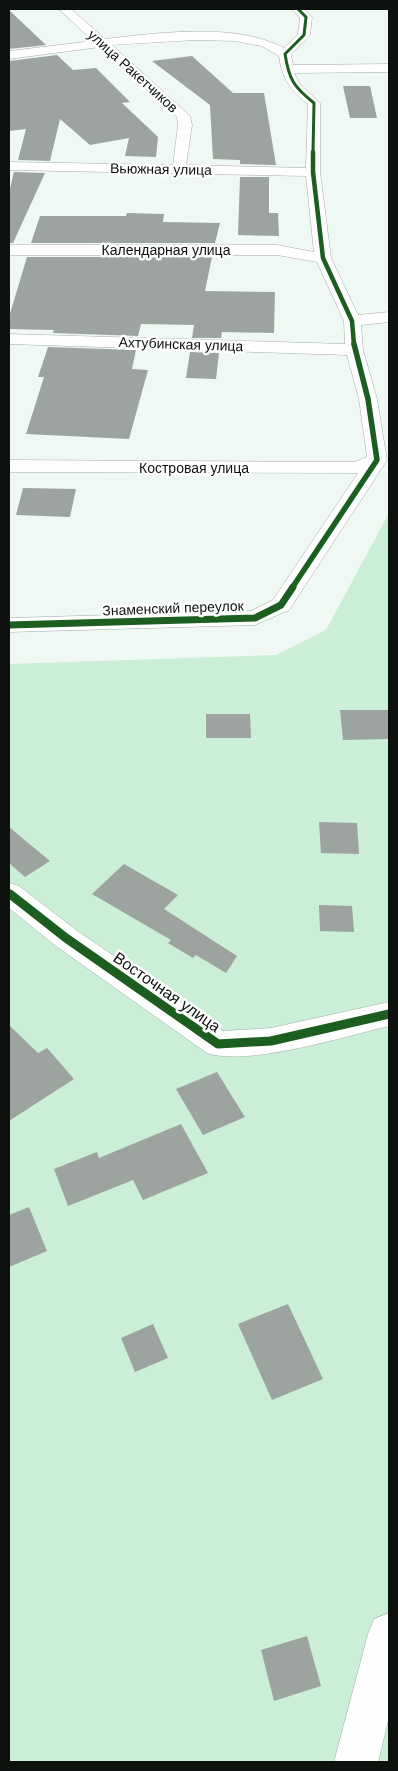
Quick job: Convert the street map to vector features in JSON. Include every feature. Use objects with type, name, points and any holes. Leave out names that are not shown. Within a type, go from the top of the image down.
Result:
[{"type":"street","name":"улица Ракетчиков","points":[[65,9],[183,116],[185,125],[179,169]]},
{"type":"street","points":[[285,54],[304,35],[306,17],[298,9]]},
{"type":"street","points":[[9,55],[171,36],[219,35],[266,42],[279,48],[285,54],[292,84],[314,103],[313,172],[323,258],[352,321],[354,350],[368,399],[377,460]]},
{"type":"street","points":[[287,69],[389,68]]},
{"type":"street","name":"Вьюжная улица","points":[[9,166],[313,172]]},
{"type":"street","name":"Календарная улица","points":[[9,250],[277,250],[323,258]]},
{"type":"street","points":[[352,321],[389,318]]},
{"type":"street","name":"Ахтубинская улица","points":[[9,339],[354,350]]},
{"type":"street","name":"Костровая улица","points":[[9,466],[356,468],[377,460]]},
{"type":"street","name":"Знаменский переулок","points":[[9,625],[254,618],[281,605],[377,460]]},
{"type":"street","name":"Восточная улица","points":[[9,893],[66,938],[218,1044],[271,1041],[389,1014]]},
{"type":"street","points":[[356,1762],[389,1634]]},
{"type":"green space","points":[[389,513],[389,1762],[9,1762],[9,664],[276,655],[326,630]]},
{"type":"building","points":[[9,10],[46,45],[9,49]]},
{"type":"building","points":[[57,55],[73,70],[96,68],[130,102],[122,103],[158,137],[156,157],[125,156],[129,138],[90,145],[60,119],[50,161],[18,160],[26,129],[9,131],[9,61]]},
{"type":"building","points":[[192,56],[233,93],[264,93],[276,165],[240,164],[240,160],[213,159],[210,105],[152,61]]},
{"type":"building","points":[[343,86],[370,86],[377,118],[350,118]]},
{"type":"building","points":[[14,172],[45,173],[13,243],[9,243],[9,193]]},
{"type":"building","points":[[240,177],[269,177],[269,213],[278,213],[279,236],[238,235]]},
{"type":"building","points":[[127,213],[164,214],[163,222],[220,223],[215,243],[31,243],[40,216],[126,216]]},
{"type":"building","points":[[27,257],[212,257],[205,291],[275,292],[274,333],[222,332],[221,338],[192,338],[194,325],[141,324],[138,336],[53,333],[54,330],[9,329],[9,317]]},
{"type":"building","points":[[48,347],[136,350],[132,369],[148,370],[129,439],[26,434],[44,377],[38,377]]},
{"type":"building","points":[[190,352],[219,353],[216,379],[186,378]]},
{"type":"building","points":[[23,488],[76,489],[70,517],[16,515]]},
{"type":"building","points":[[340,710],[389,710],[389,739],[343,740]]},
{"type":"building","points":[[206,714],[250,714],[251,738],[206,738]]},
{"type":"building","points":[[319,822],[357,823],[359,854],[321,853]]},
{"type":"building","points":[[9,827],[50,861],[25,877],[9,863]]},
{"type":"building","points":[[124,864],[178,895],[164,909],[237,956],[226,973],[196,955],[193,958],[168,943],[171,940],[92,894]]},
{"type":"building","points":[[319,905],[352,906],[354,932],[320,931]]},
{"type":"building","points":[[9,1025],[38,1053],[47,1048],[74,1079],[9,1121]]},
{"type":"building","points":[[217,1072],[245,1117],[203,1135],[176,1089]]},
{"type":"building","points":[[181,1124],[208,1173],[143,1200],[133,1180],[68,1206],[54,1169],[97,1152],[99,1158]]},
{"type":"building","points":[[29,1207],[47,1251],[9,1267],[9,1215]]},
{"type":"building","points":[[288,1304],[323,1379],[272,1400],[238,1324]]},
{"type":"building","points":[[153,1324],[168,1358],[135,1372],[121,1338]]},
{"type":"building","points":[[307,1636],[321,1686],[274,1701],[261,1650]]},
{"type":"cycle path","points":[[9,625],[255,618],[281,605],[377,460],[368,399],[354,350],[352,321],[323,258],[313,172],[314,103],[292,83],[286,64],[285,54],[304,35],[306,17],[298,9]]},
{"type":"cycle path","points":[[9,893],[66,938],[218,1044],[271,1041],[389,1014]]}]
